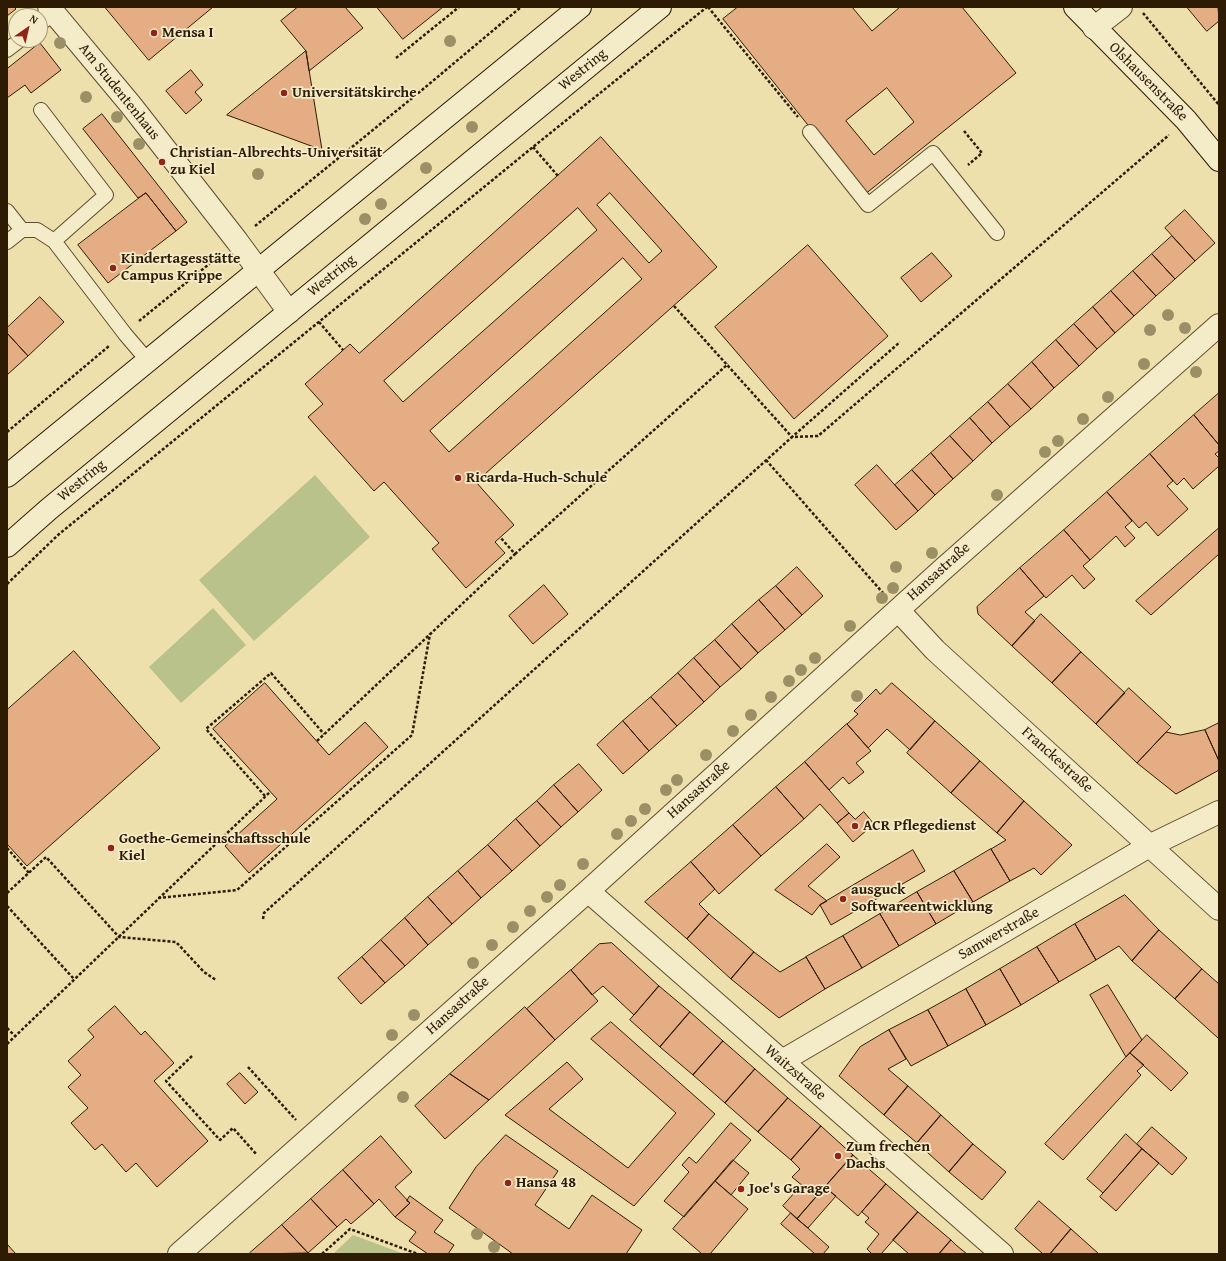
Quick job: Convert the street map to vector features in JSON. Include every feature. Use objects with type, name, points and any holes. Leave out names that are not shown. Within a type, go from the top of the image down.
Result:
[{"type":"street","points":[[7,476],[580,7]]},
{"type":"street","name":"Westring","points":[[7,546],[48,509],[660,7]]},
{"type":"street","name":"Olshausenstraße","points":[[1075,7],[1186,120],[1219,160]]},
{"type":"street","points":[[1094,28],[1121,7]]},
{"type":"street","name":"Am Studentenhaus","points":[[48,15],[130,104],[237,241],[289,312]]},
{"type":"street","name":"Hansastraße","points":[[179,1254],[588,891],[898,610],[1219,325]]},
{"type":"street","name":"Franckestraße","points":[[898,610],[935,650],[1151,845],[1219,909]]},
{"type":"street","name":"Samwerstraße","points":[[782,1061],[1151,845],[1219,812]]},
{"type":"street","name":"Waitzstraße","points":[[588,891],[1002,1254]]},
{"type":"lane","points":[[41,110],[106,195],[54,241]]},
{"type":"lane","points":[[810,132],[868,205],[933,153],[997,233]]},
{"type":"lane","points":[[7,210],[22,230]]},
{"type":"lane","points":[[7,242],[22,230],[37,230],[54,241],[125,334],[148,361]]},
{"type":"path","points":[[396,58],[459,7]]},
{"type":"path","points":[[7,432],[521,7]]},
{"type":"path","points":[[7,584],[58,535],[533,147],[708,7],[810,132]]},
{"type":"path","points":[[1138,7],[1219,104]]},
{"type":"path","points":[[792,437],[818,436],[1186,120]]},
{"type":"path","points":[[964,131],[982,153],[967,166]]},
{"type":"path","points":[[533,147],[558,176]]},
{"type":"path","points":[[674,306],[728,364],[792,437]]},
{"type":"path","points":[[319,322],[343,350]]},
{"type":"path","points":[[263,919],[264,913],[766,460],[900,342]]},
{"type":"path","points":[[317,741],[515,554],[728,364]]},
{"type":"path","points":[[766,460],[898,610]]},
{"type":"path","points":[[500,537],[515,554]]},
{"type":"path","points":[[158,898],[237,890],[412,735],[430,634]]},
{"type":"path","points":[[265,796],[206,729],[271,673],[324,734]]},
{"type":"path","points":[[7,1044],[270,792]]},
{"type":"path","points":[[7,848],[29,873]]},
{"type":"path","points":[[7,893],[46,857],[119,937],[176,942],[204,972],[216,980]]},
{"type":"path","points":[[7,906],[74,979]]},
{"type":"path","points":[[7,1028],[15,1036]]},
{"type":"path","points":[[192,1056],[166,1081],[220,1140],[233,1128],[272,1172]]},
{"type":"path","points":[[248,1067],[311,1137]]},
{"type":"path","points":[[322,1254],[350,1229],[418,1254]]},
{"type":"green space","points":[[315,475],[370,537],[254,641],[199,580]]},
{"type":"green space","points":[[213,608],[246,645],[181,703],[149,667]]},
{"type":"green space","points":[[353,1235],[404,1254],[333,1254]]},
{"type":"building","points":[[7,7],[14,7],[15,8],[8,8],[7,16]]},
{"type":"building","name":"Mensa I","points":[[105,7],[213,7],[149,60]]},
{"type":"building","points":[[298,7],[345,7],[363,28],[309,71],[306,51],[281,21]]},
{"type":"building","points":[[377,7],[443,7],[403,39]]},
{"type":"building","points":[[738,7],[852,7],[872,31],[900,7],[962,7],[1016,73],[864,195],[723,19]],"holes":[[[887,88],[914,122],[874,155],[846,121]]]},
{"type":"building","points":[[1187,7],[1218,7],[1219,21],[1207,31]]},
{"type":"building","points":[[34,48],[44,48],[61,70],[31,93],[25,85],[7,98],[7,69]]},
{"type":"building","name":"Universitätskirche","points":[[306,51],[322,150],[227,115]]},
{"type":"building","points":[[191,70],[203,85],[195,92],[202,100],[186,114],[166,91]]},
{"type":"building","points":[[102,114],[187,222],[176,231],[146,193],[138,198],[83,129]]},
{"type":"building","points":[[601,137],[717,267],[476,482],[514,525],[495,542],[505,553],[466,588],[432,549],[439,543],[384,482],[374,491],[308,417],[323,404],[305,384],[350,344],[359,353]],"holes":[[[610,193],[662,251],[649,263],[597,205]],[[578,208],[597,230],[403,402],[384,381]],[[623,258],[642,279],[449,452],[430,431]]]},
{"type":"building","points":[[146,193],[176,231],[108,283],[78,245]]},
{"type":"building","points":[[1185,210],[1215,243],[1195,261],[1165,228]]},
{"type":"building","points":[[1172,236],[1195,261],[1175,279],[1152,254]]},
{"type":"building","points":[[808,245],[888,336],[794,419],[715,327]]},
{"type":"building","points":[[932,253],[952,276],[921,302],[901,278]]},
{"type":"building","points":[[1152,254],[1175,279],[1156,296],[1133,271]]},
{"type":"building","points":[[1133,271],[1156,296],[1134,316],[1111,291]]},
{"type":"building","points":[[1111,291],[1134,316],[1115,333],[1093,307]]},
{"type":"building","points":[[40,297],[64,322],[28,356],[7,333],[7,328]]},
{"type":"building","points":[[1093,307],[1115,333],[1097,349],[1074,324]]},
{"type":"building","points":[[1074,324],[1097,349],[1079,366],[1056,340]]},
{"type":"building","points":[[7,333],[28,356],[7,375]]},
{"type":"building","points":[[1056,340],[1079,366],[1054,388],[1032,362]]},
{"type":"building","points":[[1032,362],[1054,388],[1031,409],[1008,384]]},
{"type":"building","points":[[1008,384],[1031,409],[1010,427],[988,402]]},
{"type":"building","points":[[1219,393],[1219,445],[1194,415]]},
{"type":"building","points":[[988,402],[1010,427],[992,443],[970,418]]},
{"type":"building","points":[[1194,415],[1219,445],[1219,451],[1215,454],[1219,458],[1219,466],[1193,489],[1184,478],[1177,485],[1150,454]]},
{"type":"building","points":[[970,418],[992,443],[973,461],[950,436]]},
{"type":"building","points":[[950,436],[973,461],[953,479],[931,453]]},
{"type":"building","points":[[931,453],[953,479],[935,495],[912,470]]},
{"type":"building","points":[[1150,454],[1173,481],[1167,486],[1188,509],[1158,536],[1146,522],[1139,528],[1107,492]]},
{"type":"building","points":[[877,465],[918,511],[896,530],[855,485]]},
{"type":"building","points":[[912,470],[935,495],[918,511],[895,485]]},
{"type":"building","points":[[1107,492],[1132,521],[1125,527],[1135,538],[1125,547],[1116,536],[1090,560],[1064,530]]},
{"type":"building","points":[[1219,528],[1219,554],[1151,615],[1136,601]]},
{"type":"building","points":[[1064,530],[1090,560],[1083,566],[1095,579],[1084,589],[1072,575],[1046,598],[1020,568]]},
{"type":"building","points":[[797,567],[823,596],[802,615],[776,586]]},
{"type":"building","points":[[1020,568],[1044,596],[1025,612],[1035,621],[1012,646],[978,614],[977,607]]},
{"type":"building","points":[[544,585],[568,614],[533,644],[509,616]]},
{"type":"building","points":[[776,586],[802,615],[785,630],[759,600]]},
{"type":"building","points":[[759,600],[785,630],[758,653],[732,624]]},
{"type":"building","points":[[1041,614],[1081,652],[1052,683],[1012,646]]},
{"type":"building","points":[[732,624],[758,653],[741,669],[715,640]]},
{"type":"building","points":[[715,640],[741,669],[720,687],[694,658]]},
{"type":"building","points":[[74,651],[160,748],[27,866],[7,844],[7,710]]},
{"type":"building","points":[[1081,652],[1125,693],[1096,724],[1052,683]]},
{"type":"building","points":[[694,658],[720,687],[704,702],[678,673]]},
{"type":"building","points":[[678,673],[704,702],[677,726],[651,697]]},
{"type":"building","points":[[265,683],[329,755],[365,722],[388,747],[249,873],[225,846],[277,799],[213,729]]},
{"type":"building","points":[[892,683],[935,721],[910,750],[887,729],[868,748],[847,724],[858,714],[854,711],[876,689],[880,694]]},
{"type":"building","points":[[1129,688],[1171,727],[1137,763],[1096,724]]},
{"type":"building","points":[[651,697],[677,726],[649,751],[623,721]]},
{"type":"building","points":[[623,721],[649,751],[623,774],[597,745]]},
{"type":"building","points":[[935,721],[980,761],[951,793],[907,753]]},
{"type":"building","points":[[1219,723],[1219,761],[1205,730]]},
{"type":"building","points":[[847,724],[871,751],[856,763],[864,772],[849,784],[843,777],[829,790],[805,762]]},
{"type":"building","points":[[1205,730],[1219,761],[1219,770],[1176,794],[1137,763],[1166,732],[1180,735]]},
{"type":"building","points":[[980,761],[1024,801],[997,833],[951,793]]},
{"type":"building","points":[[805,762],[849,813],[837,823],[820,804],[804,819],[776,787]]},
{"type":"building","points":[[579,764],[602,790],[578,812],[554,785]]},
{"type":"building","points":[[554,785],[578,812],[561,827],[537,801]]},
{"type":"building","points":[[776,787],[804,819],[761,856],[733,825]]},
{"type":"building","points":[[537,801],[561,827],[540,846],[516,819]]},
{"type":"building","points":[[1024,801],[1072,845],[1041,875],[1034,868],[1010,881],[991,849],[1006,840],[997,833]]},
{"type":"building","points":[[864,812],[874,824],[853,842],[837,823],[849,813],[855,819]]},
{"type":"building","points":[[516,819],[540,846],[512,871],[488,845]]},
{"type":"building","points":[[733,825],[761,856],[719,894],[691,862]]},
{"type":"building","points":[[827,844],[840,857],[808,886],[827,901],[820,905],[812,915],[775,890]]},
{"type":"building","points":[[488,845],[512,871],[481,898],[458,871]]},
{"type":"building","points":[[991,849],[1010,881],[973,902],[954,871]]},
{"type":"building","points":[[913,850],[925,871],[831,925],[820,905]]},
{"type":"building","points":[[691,862],[715,889],[699,904],[709,914],[687,939],[645,902]]},
{"type":"building","points":[[458,871],[481,898],[452,924],[428,897]]},
{"type":"building","points":[[954,871],[973,902],[936,924],[917,892]]},
{"type":"building","points":[[917,892],[936,924],[899,946],[880,914]]},
{"type":"building","points":[[1125,895],[1159,930],[1132,961],[1119,946],[1096,960],[1075,924]]},
{"type":"building","points":[[428,897],[452,924],[428,945],[405,918]]},
{"type":"building","points":[[709,914],[754,952],[731,979],[687,939]]},
{"type":"building","points":[[880,914],[899,946],[862,968],[843,936]]},
{"type":"building","points":[[405,918],[428,945],[405,966],[381,940]]},
{"type":"building","points":[[1075,924],[1096,960],[1059,982],[1037,947]]},
{"type":"building","points":[[1159,930],[1202,969],[1175,999],[1132,961]]},
{"type":"building","points":[[843,936],[862,968],[825,989],[806,957]]},
{"type":"building","points":[[381,940],[405,966],[385,983],[362,957]]},
{"type":"building","points":[[612,943],[659,986],[634,1015],[603,986],[592,995],[571,970],[599,944]]},
{"type":"building","points":[[1037,947],[1059,982],[1021,1005],[1000,969]]},
{"type":"building","points":[[754,952],[780,972],[806,957],[825,989],[779,1018],[731,979]]},
{"type":"building","points":[[362,957],[385,983],[361,1004],[338,978]]},
{"type":"building","points":[[1000,969],[1021,1005],[986,1025],[966,989]]},
{"type":"building","points":[[1202,969],[1219,984],[1218,1038],[1175,999]]},
{"type":"building","points":[[571,970],[598,1001],[555,1040],[527,1009]]},
{"type":"building","points":[[1108,985],[1142,1040],[1126,1057],[1090,995]]},
{"type":"building","points":[[659,986],[690,1012],[660,1047],[630,1020]]},
{"type":"building","points":[[966,989],[986,1025],[948,1046],[928,1010]]},
{"type":"building","points":[[115,1006],[141,1035],[145,1031],[174,1063],[154,1081],[208,1141],[157,1187],[136,1163],[126,1172],[102,1144],[95,1150],[71,1123],[88,1108],[68,1087],[81,1075],[68,1061],[94,1037],[88,1030]]},
{"type":"building","points":[[525,1007],[555,1040],[489,1100],[450,1074]]},
{"type":"building","points":[[928,1010],[948,1046],[911,1066],[889,1030]]},
{"type":"building","points":[[690,1012],[723,1041],[693,1075],[660,1047]]},
{"type":"building","points":[[611,1022],[715,1114],[634,1206],[505,1115],[567,1062],[583,1079],[549,1109],[628,1168],[676,1113],[591,1039]]},
{"type":"building","points":[[889,1030],[906,1059],[888,1069],[908,1086],[884,1115],[839,1076],[860,1047]]},
{"type":"building","points":[[1147,1035],[1188,1073],[1171,1091],[1130,1053]]},
{"type":"building","points":[[723,1041],[755,1069],[725,1103],[693,1075]]},
{"type":"building","points":[[1130,1053],[1144,1065],[1137,1071],[1141,1075],[1063,1160],[1045,1144]]},
{"type":"building","points":[[755,1069],[788,1098],[758,1132],[725,1103]]},
{"type":"building","points":[[240,1073],[258,1092],[245,1104],[227,1084]]},
{"type":"building","points":[[450,1074],[489,1100],[445,1139],[415,1106]]},
{"type":"building","points":[[908,1086],[941,1115],[917,1143],[884,1115]]},
{"type":"building","points":[[788,1098],[821,1126],[791,1160],[758,1132]]},
{"type":"building","points":[[941,1115],[973,1144],[949,1172],[917,1143]]},
{"type":"building","points":[[731,1123],[751,1140],[684,1217],[664,1201],[689,1172],[682,1165],[689,1157],[696,1163]]},
{"type":"building","points":[[821,1126],[853,1155],[816,1197],[792,1177],[800,1169],[791,1160]]},
{"type":"building","points":[[1152,1127],[1187,1158],[1172,1175],[1137,1144]]},
{"type":"building","points":[[1126,1134],[1142,1149],[1103,1193],[1087,1179]]},
{"type":"building","name":"Hansa 48","points":[[506,1135],[558,1171],[535,1205],[569,1229],[592,1195],[642,1230],[626,1254],[513,1254],[449,1208],[476,1167]]},
{"type":"building","points":[[381,1136],[412,1172],[395,1187],[410,1203],[395,1217],[379,1199],[374,1204],[343,1170]]},
{"type":"building","points":[[973,1144],[1006,1172],[982,1200],[949,1172]]},
{"type":"building","points":[[1142,1149],[1159,1163],[1116,1211],[1100,1197]]},
{"type":"building","points":[[853,1155],[886,1184],[858,1216],[825,1187]]},
{"type":"building","points":[[733,1160],[749,1173],[731,1195],[715,1181]]},
{"type":"building","points":[[343,1170],[374,1204],[351,1224],[346,1219],[337,1227],[311,1199]]},
{"type":"building","points":[[715,1181],[748,1209],[710,1254],[702,1254],[673,1229]]},
{"type":"building","points":[[886,1184],[918,1212],[881,1254],[872,1254],[867,1249],[879,1234],[865,1222],[869,1218],[862,1212]]},
{"type":"building","points":[[802,1185],[816,1197],[797,1219],[783,1206]]},
{"type":"building","points":[[825,1187],[836,1196],[808,1228],[797,1219]]},
{"type":"building","points":[[410,1196],[443,1220],[434,1232],[454,1245],[448,1254],[428,1254],[409,1241],[416,1232],[395,1217],[410,1203],[407,1201]]},
{"type":"building","points":[[311,1199],[337,1227],[308,1253],[282,1225]]},
{"type":"building","points":[[1039,1201],[1071,1229],[1050,1254],[1043,1254],[1015,1229]]},
{"type":"building","points":[[918,1212],[951,1240],[939,1254],[909,1254],[893,1240]]},
{"type":"building","points":[[791,1213],[829,1247],[823,1254],[815,1254],[781,1224]]},
{"type":"building","points":[[282,1225],[308,1253],[250,1253]]},
{"type":"building","points":[[1071,1229],[1099,1254],[1050,1254]]},
{"type":"building","points":[[951,1240],[956,1245],[967,1254],[939,1254]]},
{"type":"building","points":[[7,1244],[16,1254],[7,1254]]},
{"type":"place","name":"Mensa I","points":[[154,33]]},
{"type":"place","name":"Universitätskirche","points":[[284,93]]},
{"type":"place","name":"Christian-Albrechts-Universität zu Kiel","points":[[162,162]]},
{"type":"place","name":"Kindertagesstätte Campus Krippe","points":[[113,268]]},
{"type":"place","name":"Ricarda-Huch-Schule","points":[[458,478]]},
{"type":"place","name":"ACR Pflegedienst","points":[[855,826]]},
{"type":"place","name":"Goethe-Gemeinschaftsschule Kiel","points":[[111,848]]},
{"type":"place","name":"ausguck Softwareentwicklung","points":[[843,899]]},
{"type":"place","name":"Zum frechen Dachs","points":[[838,1156]]},
{"type":"place","name":"Hansa 48","points":[[508,1183]]},
{"type":"place","name":"Joe's Garage","points":[[741,1189]]}]
